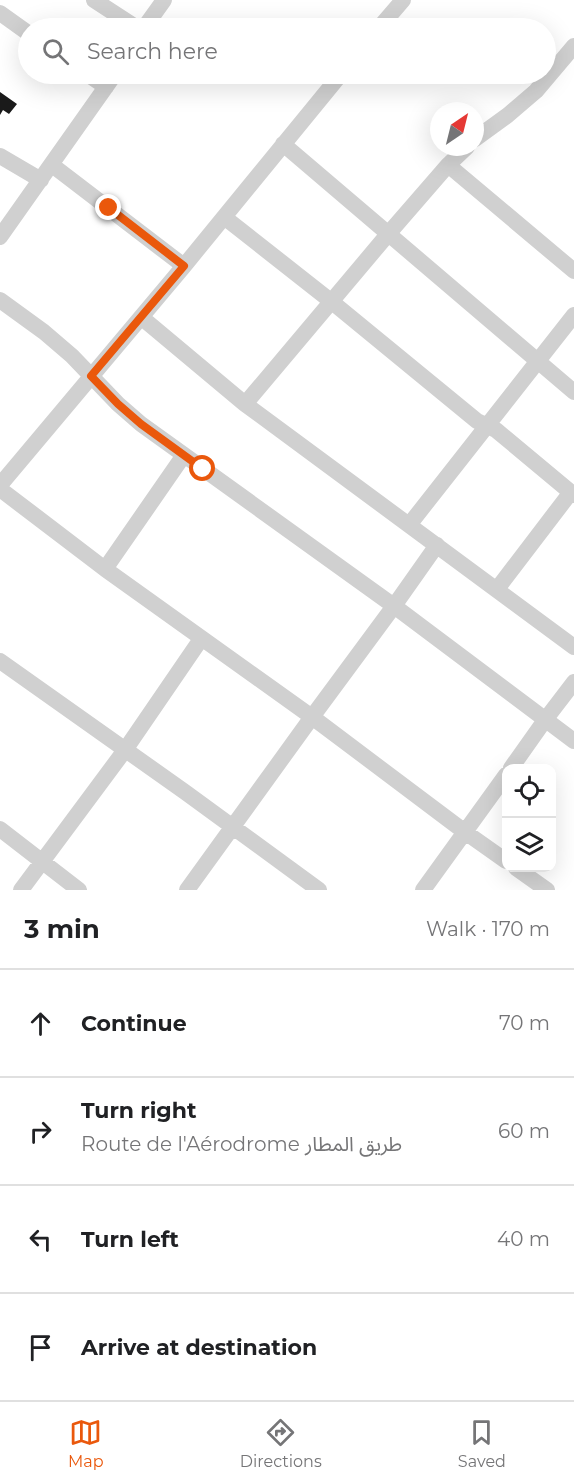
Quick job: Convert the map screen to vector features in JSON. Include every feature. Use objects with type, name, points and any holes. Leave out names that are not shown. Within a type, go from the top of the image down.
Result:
[{"type":"street","points":[[94,0],[122,18]]},
{"type":"street","points":[[151,18],[164,0]]},
{"type":"street","points":[[387,18],[402,0]]},
{"type":"street","points":[[0,13],[18,26]]},
{"type":"street","points":[[556,67],[574,46]]},
{"type":"street","points":[[0,237],[107,84]]},
{"type":"street","points":[[0,484],[334,84]]},
{"type":"street","points":[[484,132],[508,115],[542,84]]},
{"type":"street","points":[[283,144],[574,392]]},
{"type":"street","points":[[0,156],[41,180]]},
{"type":"street","points":[[245,404],[389,233],[458,156]]},
{"type":"street","points":[[52,165],[184,266]]},
{"type":"street","points":[[448,165],[574,271]]},
{"type":"street","points":[[224,217],[477,421],[496,430],[572,493],[497,590]]},
{"type":"street","points":[[0,300],[72,356],[133,417],[394,606],[574,741]]},
{"type":"street","points":[[409,525],[574,315]]},
{"type":"street","points":[[141,317],[245,404],[574,647]]},
{"type":"street","points":[[105,568],[184,455]]},
{"type":"street","points":[[0,489],[201,639],[312,717],[502,858]]},
{"type":"street","points":[[187,890],[437,545]]},
{"type":"street","points":[[21,890],[125,750],[201,639]]},
{"type":"street","points":[[0,661],[319,890]]},
{"type":"street","points":[[514,764],[574,682]]},
{"type":"street","points":[[423,890],[502,782]]},
{"type":"street","points":[[0,829],[79,890]]},
{"type":"street","points":[[523,872],[548,890]]},
{"type":"building","points":[[0,92],[17,104],[9,114],[3,110],[0,115]]},
{"type":"route","points":[[109,208],[184,266],[91,376],[141,424],[203,469]]}]
